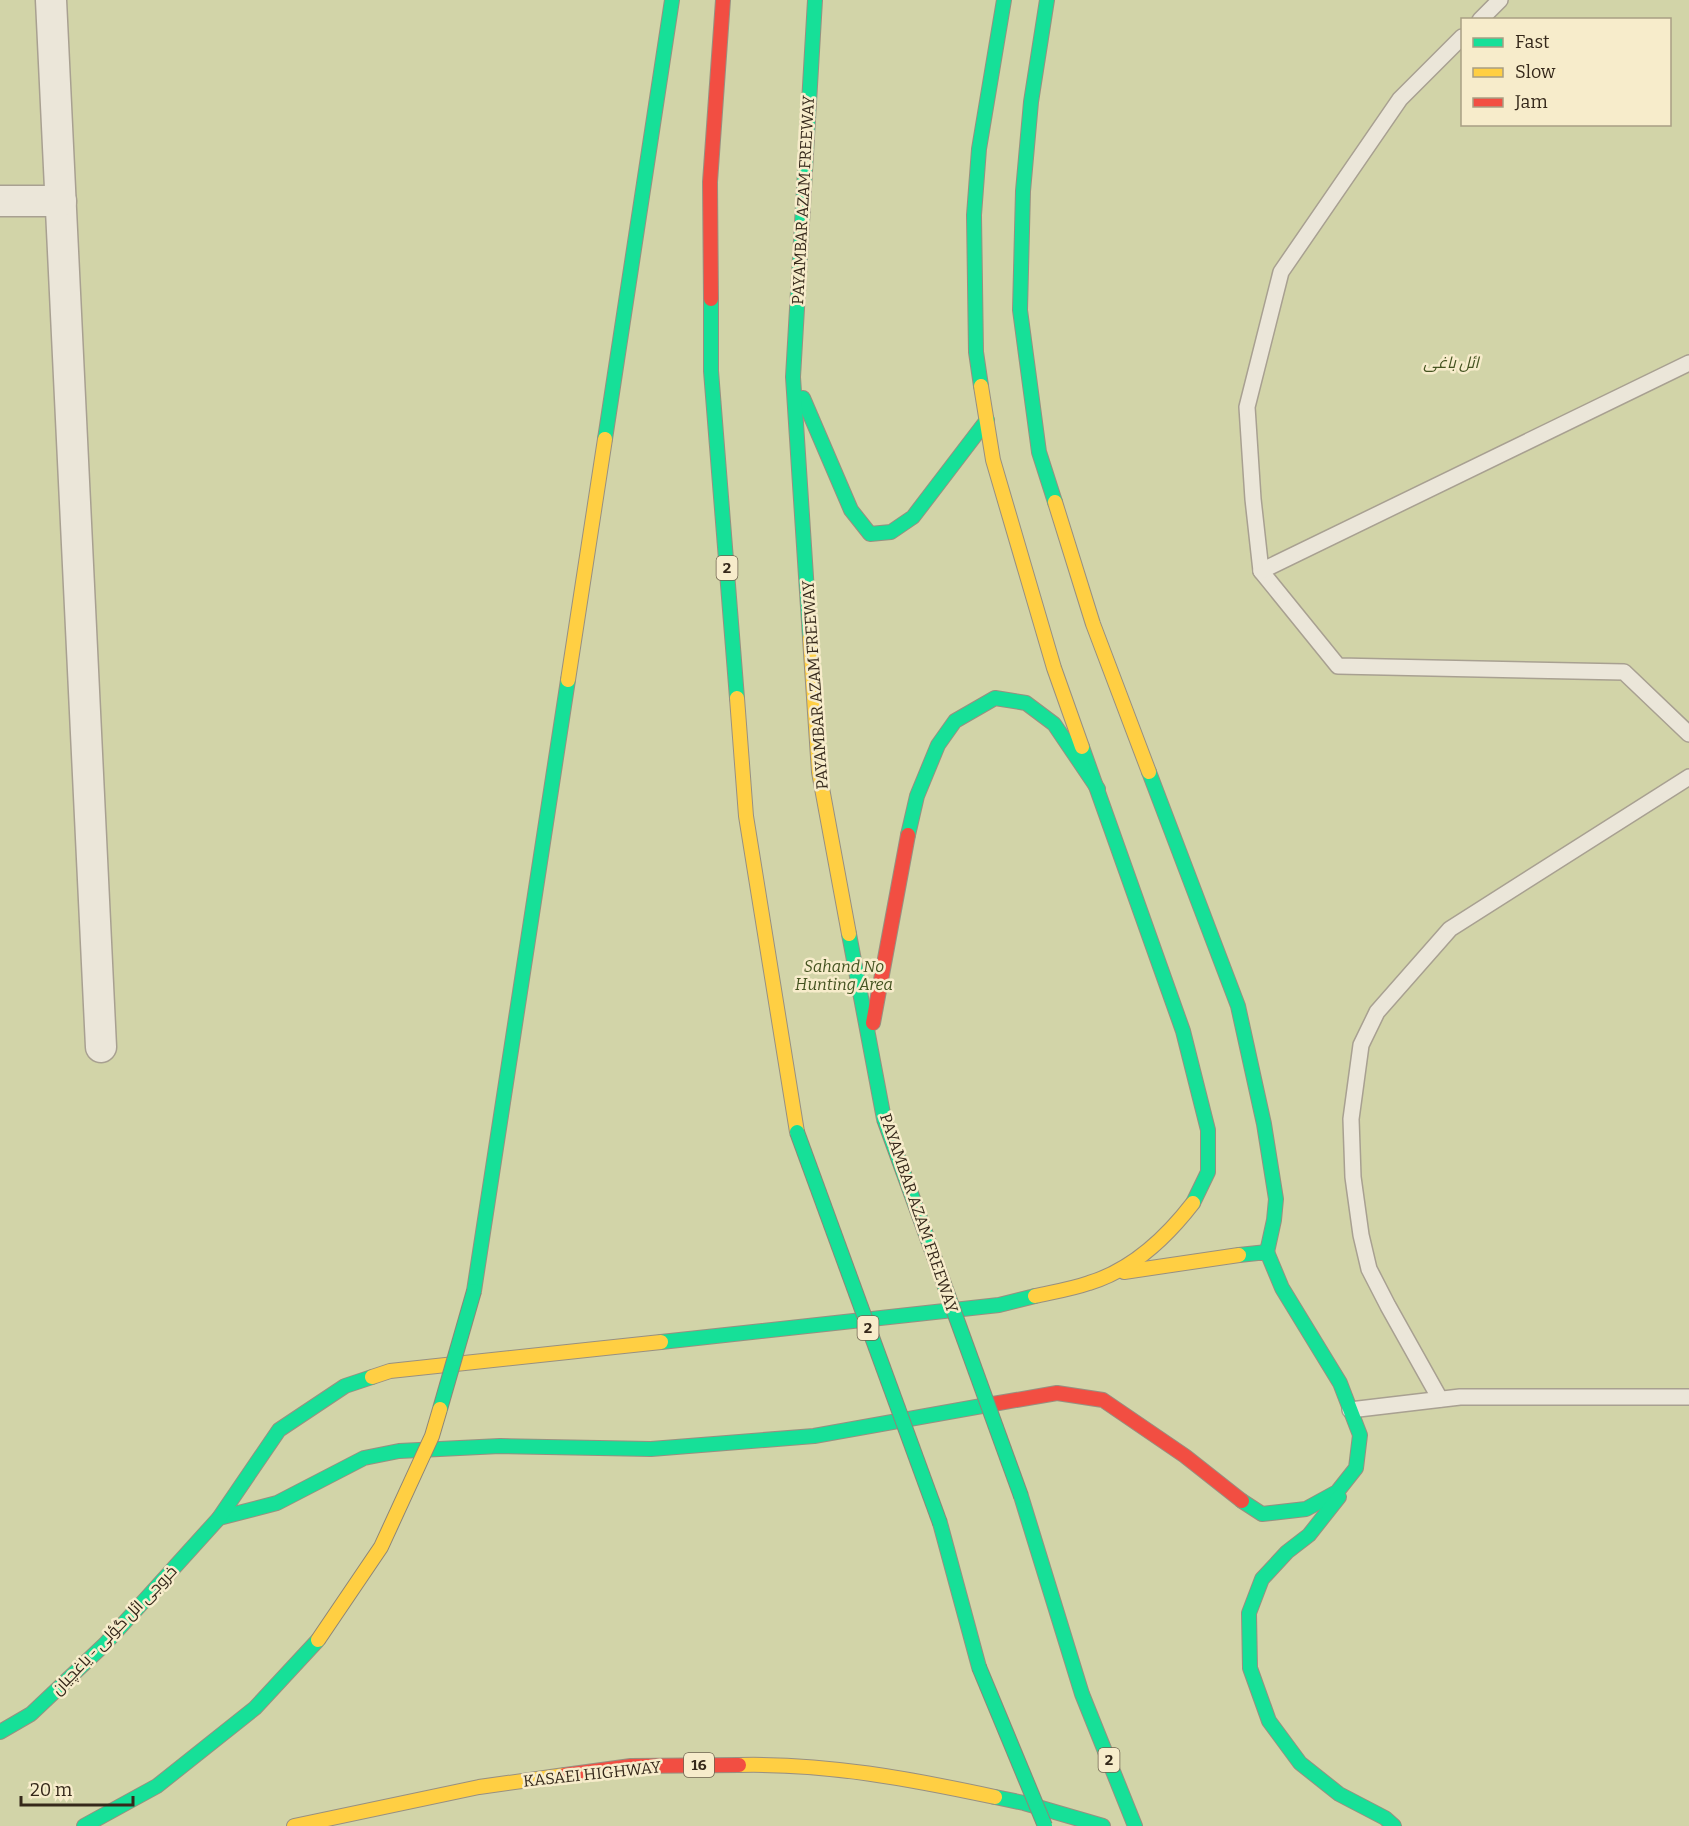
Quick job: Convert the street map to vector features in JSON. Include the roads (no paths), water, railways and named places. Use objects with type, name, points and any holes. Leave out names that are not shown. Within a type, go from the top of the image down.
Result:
[{"type":"main road","points":[[84,1826],[157,1786],[255,1708],[318,1640],[381,1547],[432,1436],[474,1291],[672,0]]},
{"type":"main road","name":"2","points":[[723,0],[710,182],[711,371],[746,816],[797,1132],[940,1523],[979,1667],[1045,1826]]},
{"type":"main road","name":"PAYAMBAR AZAM FREEWAY","points":[[815,0],[794,377],[819,772],[884,1119],[1021,1496],[1082,1694],[1135,1826]]},
{"type":"main road","points":[[1004,0],[979,149],[974,215],[976,352],[993,460],[1054,668],[1183,1031],[1208,1130],[1208,1172],[1192,1204],[1146,1254],[1115,1273]]},
{"type":"main road","points":[[1047,0],[1031,102],[1023,191],[1020,310],[1039,452],[1093,624],[1238,1006],[1264,1124],[1276,1199],[1267,1252],[1282,1288],[1340,1383],[1360,1435],[1356,1468],[1333,1507],[1315,1528],[1287,1552],[1262,1579],[1249,1613],[1250,1668],[1269,1721],[1300,1764],[1339,1794],[1385,1818],[1394,1826]]},
{"type":"main road","points":[[794,377],[851,510],[870,534],[891,532],[913,517],[987,420]]},
{"type":"main road","points":[[869,1046],[897,882],[917,796],[938,745],[955,721],[995,698],[1026,703],[1054,724],[1098,789]]},
{"type":"main road","points":[[1115,1273],[1267,1252]]},
{"type":"main road","name":"خروجی ائل گؤلی - یاغچیان","points":[[0,1732],[31,1714],[105,1644],[219,1518],[279,1430],[345,1386],[390,1371],[999,1305],[1090,1283],[1115,1273]]},
{"type":"main road","points":[[219,1518],[277,1503],[364,1458],[399,1451],[500,1446],[651,1449],[814,1436],[1056,1393],[1103,1400],[1185,1456],[1240,1501],[1262,1514],[1306,1509],[1337,1492],[1356,1468]]},
{"type":"main road","name":"KASAEI HIGHWAY","points":[[294,1826],[479,1787],[631,1766],[780,1764],[906,1779],[1024,1803],[1103,1826]]},
{"type":"street","points":[[51,0],[101,1047]]},
{"type":"street","points":[[0,201],[61,201]]},
{"type":"lane","points":[[1482,18],[1500,0]]},
{"type":"lane","points":[[1461,38],[1400,99],[1281,272],[1248,407],[1253,499],[1261,571],[1338,666],[1624,672],[1689,734]]},
{"type":"lane","points":[[1261,571],[1689,363]]},
{"type":"lane","points":[[1440,1399],[1370,1269],[1361,1235],[1353,1177],[1351,1119],[1361,1045],[1377,1012],[1450,929],[1689,777]]},
{"type":"lane","points":[[1350,1410],[1460,1397],[1689,1397]]},
{"type":"park label","name":"ائل باغی","points":[[1451,362]]},
{"type":"park label","name":"Sahand No Hunting Area","points":[[844,975]]}]
